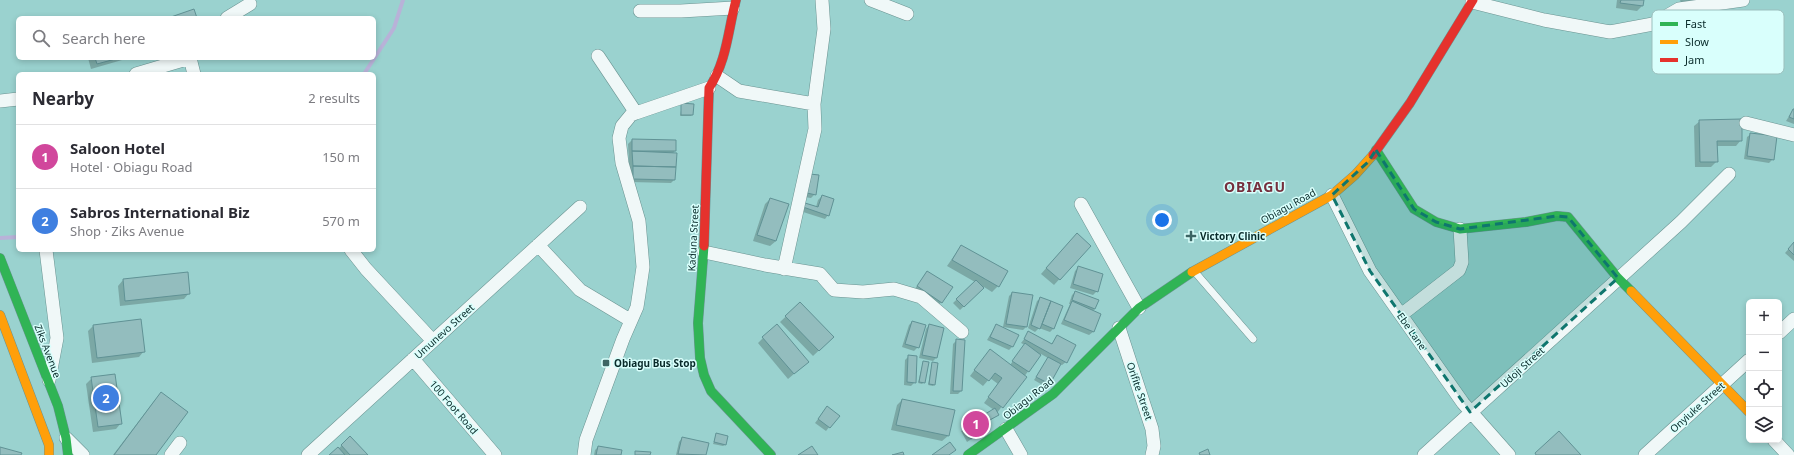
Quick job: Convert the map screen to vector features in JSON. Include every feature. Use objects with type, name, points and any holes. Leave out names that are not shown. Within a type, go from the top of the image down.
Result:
[{"type":"street","points":[[784,269],[815,129],[814,104],[824,29],[822,0]]},
{"type":"street","points":[[870,0],[907,14]]},
{"type":"street","points":[[1677,10],[1743,0]]},
{"type":"street","points":[[1473,1],[1544,20],[1610,32],[1652,24]]},
{"type":"street","name":"Obiagu Road","points":[[968,455],[1053,394],[1139,308],[1193,271],[1332,195],[1357,174],[1418,92],[1473,1]]},
{"type":"street","points":[[230,16],[250,4]]},
{"type":"street","points":[[584,455],[586,440],[638,300],[643,267],[639,220],[622,163],[620,138],[622,126],[631,115],[636,112],[709,88],[717,76],[727,47],[734,4],[681,11],[640,11]]},
{"type":"street","points":[[598,56],[636,112]]},
{"type":"street","points":[[143,72],[183,60]]},
{"type":"street","points":[[190,60],[194,72]]},
{"type":"street","points":[[717,76],[739,91],[814,104]]},
{"type":"street","name":"Kaduna Street","points":[[709,88],[704,252],[697,333],[704,379],[723,406],[771,455]]},
{"type":"street","points":[[0,101],[16,100]]},
{"type":"street","points":[[1746,123],[1794,135]]},
{"type":"street","points":[[1376,150],[1414,209],[1436,222],[1460,229],[1526,222],[1557,216],[1568,217],[1618,278],[1746,409]]},
{"type":"street","name":"Udoji Street","points":[[1424,455],[1681,222],[1729,174]]},
{"type":"street","name":"Ebe Lane","points":[[1332,195],[1370,271],[1470,412],[1509,455]]},
{"type":"street","points":[[1081,204],[1139,308]]},
{"type":"street","name":"Umunevo Street","points":[[308,455],[580,207]]},
{"type":"street","points":[[1401,315],[1461,266],[1460,229]]},
{"type":"street","points":[[538,245],[580,290],[630,320]]},
{"type":"street","points":[[46,252],[57,338],[48,381]]},
{"type":"street","points":[[353,252],[366,269],[432,341]]},
{"type":"street","points":[[704,252],[784,269],[820,274],[834,290],[863,292],[894,289],[920,297],[962,332]]},
{"type":"street","name":"Ziks Avenue","points":[[0,258],[58,406],[66,438],[68,455]]},
{"type":"street","points":[[0,315],[48,445],[49,455]]},
{"type":"street","points":[[1782,330],[1794,319]]},
{"type":"street","name":"Orifite Street","points":[[1119,328],[1152,428],[1154,446],[1152,455]]},
{"type":"street","name":"100 Foot Road","points":[[413,359],[495,455]]},
{"type":"street","name":"Onyiuke Street","points":[[1645,455],[1746,363]]},
{"type":"street","points":[[1006,429],[1021,455]]},
{"type":"street","points":[[66,438],[83,455]]},
{"type":"street","points":[[170,455],[180,443]]},
{"type":"street","points":[[1777,443],[1788,455]]},
{"type":"lane","points":[[1193,271],[1252,339]]},
{"type":"highlighted area","points":[[1376,150],[1414,209],[1436,222],[1460,229],[1557,216],[1568,217],[1618,278],[1470,412],[1370,271],[1332,195],[1368,162]]},
{"type":"building","points":[[1621,0],[1644,0],[1643,6],[1620,3]]},
{"type":"building","points":[[194,9],[196,16],[174,16]]},
{"type":"building","points":[[96,60],[112,60],[97,64]]},
{"type":"building","points":[[681,103],[694,104],[693,115],[681,115]]},
{"type":"building","points":[[1794,109],[1794,119],[1789,117]]},
{"type":"building","points":[[1742,119],[1742,141],[1717,141],[1718,162],[1700,162],[1699,120]]},
{"type":"building","points":[[1750,133],[1777,136],[1774,160],[1747,156]]},
{"type":"building","points":[[632,139],[676,140],[676,151],[632,151]]},
{"type":"building","points":[[632,151],[677,153],[676,167],[633,166]]},
{"type":"building","points":[[633,166],[676,167],[675,180],[633,179]]},
{"type":"building","points":[[810,174],[819,175],[816,195],[807,193]]},
{"type":"building","points":[[822,195],[834,199],[829,216],[803,207],[805,203],[818,207]]},
{"type":"building","points":[[770,198],[789,204],[776,241],[757,235]]},
{"type":"building","points":[[1077,233],[1091,246],[1060,280],[1046,268]]},
{"type":"building","points":[[1794,242],[1794,255],[1788,249]]},
{"type":"building","points":[[961,245],[1008,271],[999,287],[952,260]]},
{"type":"building","points":[[1078,266],[1103,274],[1098,292],[1073,284]]},
{"type":"building","points":[[927,271],[953,287],[942,303],[917,286]]},
{"type":"building","points":[[188,272],[190,294],[125,301],[123,279]]},
{"type":"building","points":[[976,280],[984,288],[964,307],[956,299]]},
{"type":"building","points":[[1075,291],[1099,300],[1095,309],[1072,300]]},
{"type":"building","points":[[1012,292],[1033,295],[1027,327],[1006,324]]},
{"type":"building","points":[[1040,297],[1051,301],[1040,329],[1031,325]]},
{"type":"building","points":[[1051,301],[1063,306],[1054,329],[1042,324]]},
{"type":"building","points":[[1072,301],[1101,314],[1094,332],[1064,320]]},
{"type":"building","points":[[800,302],[834,337],[819,351],[785,316]]},
{"type":"building","points":[[141,319],[145,352],[97,358],[93,325]]},
{"type":"building","points":[[912,321],[926,325],[919,348],[905,344]]},
{"type":"building","points":[[777,324],[809,362],[794,374],[762,337]]},
{"type":"building","points":[[929,324],[944,328],[937,358],[922,355]]},
{"type":"building","points":[[996,324],[1019,335],[1013,347],[990,337]]},
{"type":"building","points":[[1028,331],[1052,344],[1057,335],[1076,345],[1067,363],[1024,339]]},
{"type":"building","points":[[956,339],[965,340],[962,391],[953,391]]},
{"type":"building","points":[[1025,343],[1041,355],[1029,372],[1012,361]]},
{"type":"building","points":[[990,349],[1027,377],[1003,408],[988,397],[1002,378],[995,373],[989,381],[974,370]]},
{"type":"building","points":[[908,355],[917,356],[916,383],[907,382]]},
{"type":"building","points":[[1048,357],[1061,364],[1050,384],[1036,377]]},
{"type":"building","points":[[923,361],[929,362],[925,383],[919,382]]},
{"type":"building","points":[[932,362],[938,363],[935,385],[929,384]]},
{"type":"building","points":[[115,374],[122,424],[98,427],[91,377]]},
{"type":"building","points":[[161,392],[188,412],[156,455],[114,455]]},
{"type":"building","points":[[902,399],[955,410],[949,436],[896,425]]},
{"type":"building","points":[[827,406],[840,416],[830,428],[818,419]]},
{"type":"building","points":[[995,408],[999,415],[986,422],[989,428],[971,439],[964,427]]},
{"type":"building","points":[[1559,431],[1581,455],[1536,455],[1535,453]]},
{"type":"building","points":[[716,433],[728,436],[726,445],[714,442]]},
{"type":"building","points":[[350,436],[368,455],[350,455],[341,445]]},
{"type":"building","points":[[682,437],[709,443],[706,455],[678,454]]},
{"type":"building","points":[[950,442],[956,450],[949,455],[932,455]]},
{"type":"building","points":[[598,446],[622,450],[621,455],[596,455]]},
{"type":"building","points":[[812,446],[818,455],[798,455]]},
{"type":"building","points":[[0,447],[22,453],[21,455],[0,455]]},
{"type":"building","points":[[338,447],[345,455],[329,455]]},
{"type":"building","points":[[1208,449],[1210,455],[1200,455],[1199,453]]},
{"type":"building","points":[[635,451],[651,452],[650,455],[635,455]]},
{"type":"building","points":[[903,452],[904,455],[892,455]]},
{"type":"waterway","points":[[376,56],[394,28],[403,0]]},
{"type":"waterway","points":[[365,72],[373,60]]},
{"type":"waterway","points":[[0,238],[16,237]]},
{"type":"traffic: fast","points":[[1376,150],[1414,209],[1436,222],[1460,229],[1526,222],[1557,216],[1568,217],[1618,278],[1631,291]]},
{"type":"traffic: fast","points":[[704,246],[698,323],[700,358],[704,375],[711,391],[771,455]]},
{"type":"traffic: fast","points":[[0,258],[58,406],[66,438],[68,455]]},
{"type":"traffic: fast","points":[[968,455],[1053,394],[1139,308],[1192,272]]},
{"type":"traffic: slow","points":[[1192,272],[1332,195],[1355,175],[1373,155]]},
{"type":"traffic: slow","points":[[1631,291],[1746,409]]},
{"type":"traffic: slow","points":[[0,315],[49,445],[49,455]]},
{"type":"traffic: jam","points":[[704,246],[709,88],[720,67],[736,0]]},
{"type":"traffic: jam","points":[[1373,155],[1410,103],[1473,0]]},
{"type":"place","name":"Victory Clinic","points":[[1191,236]]},
{"type":"place","name":"Obiagu Bus Stop","points":[[606,363]]},
{"type":"place","name":"Sabros International Biz","points":[[106,398]]},
{"type":"place","name":"Saloon Hotel","points":[[976,424]]},
{"type":"district","name":"OBIAGU","points":[[1255,187]]}]
